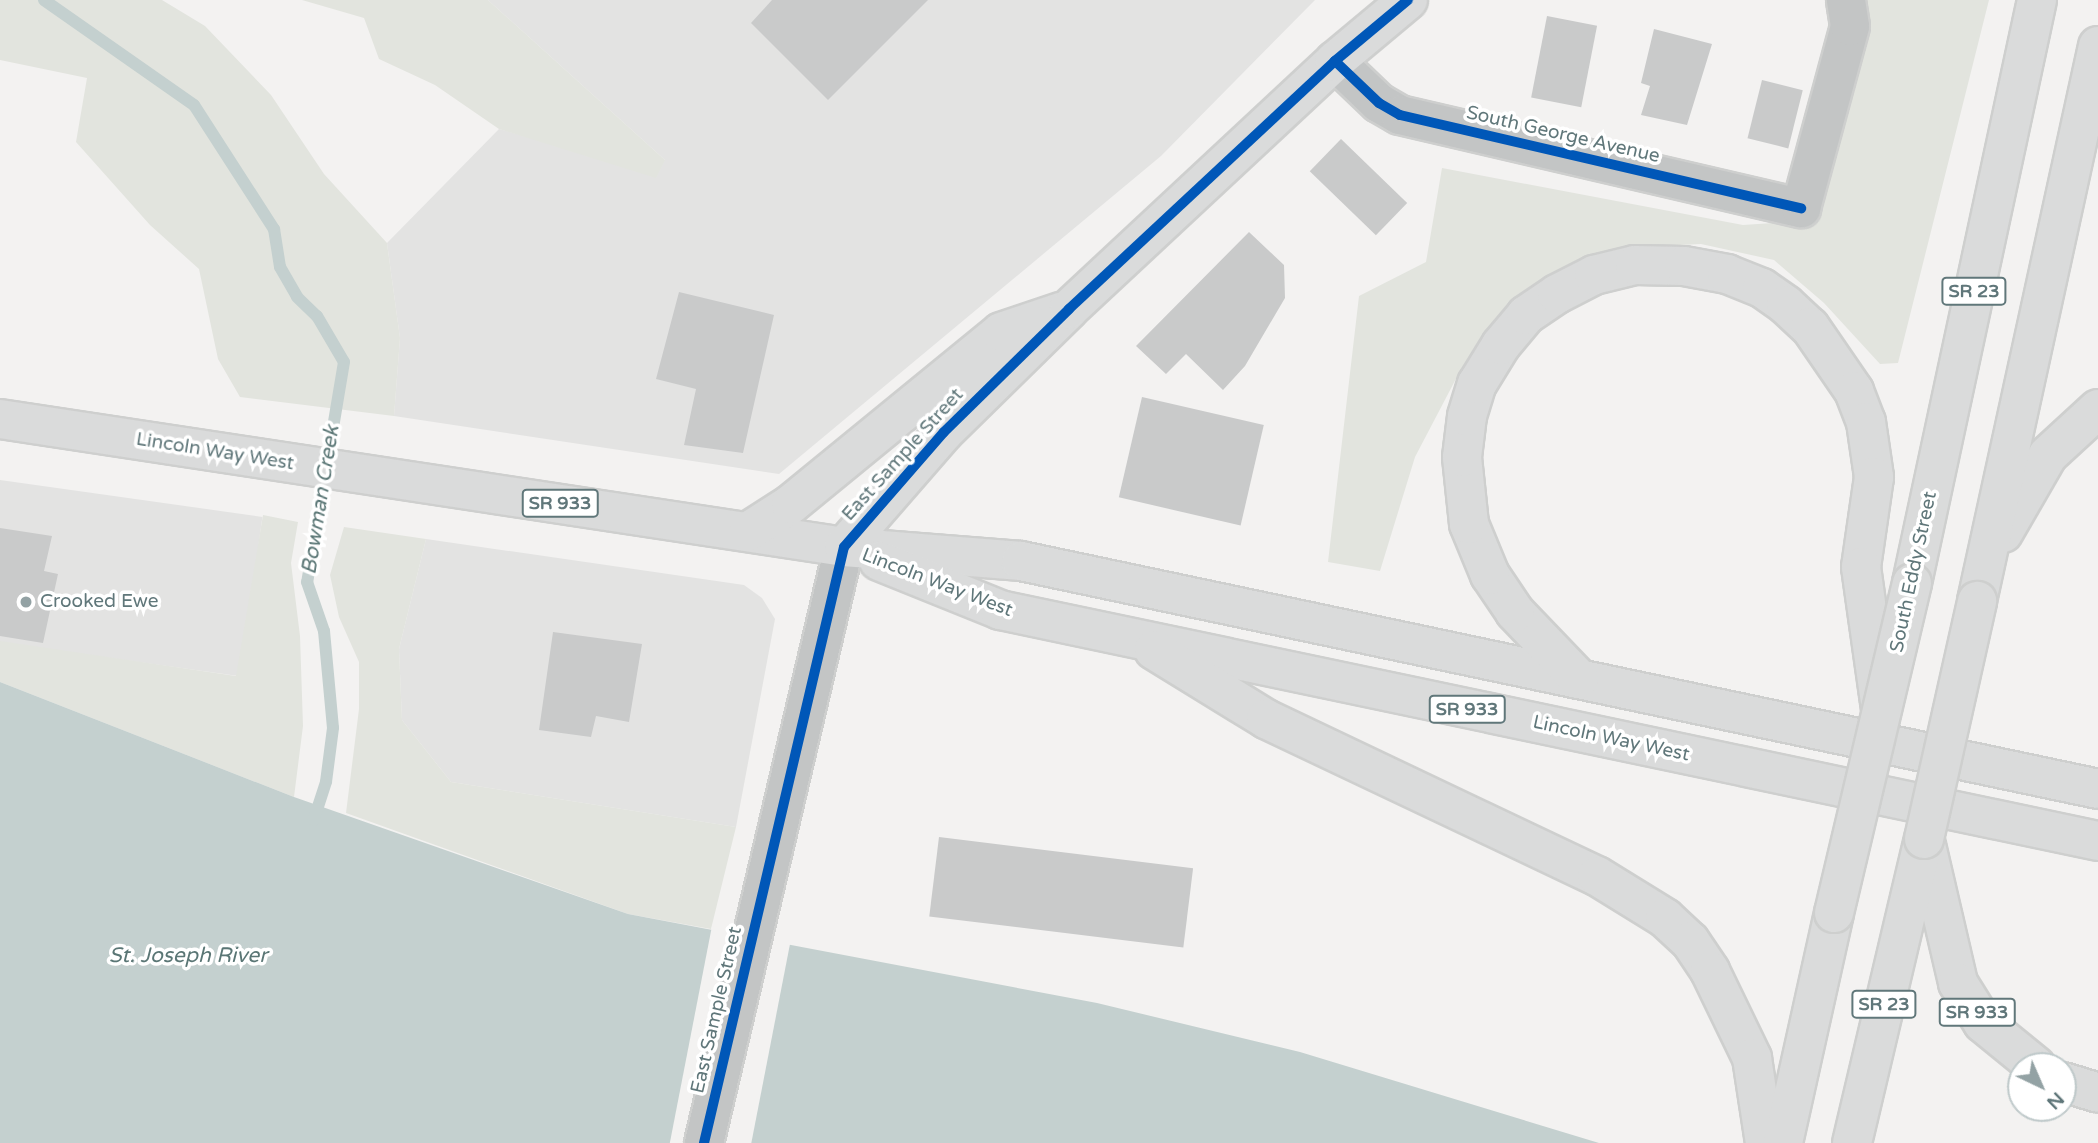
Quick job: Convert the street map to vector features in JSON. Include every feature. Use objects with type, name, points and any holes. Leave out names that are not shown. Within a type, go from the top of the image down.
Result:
[{"type":"main road","name":"East Sample Street","points":[[844,547],[944,432],[1069,309],[1335,61],[1408,0]]},
{"type":"main road","name":"South Eddy Street","points":[[1783,1143],[1799,1060],[1912,583],[2037,0]]},
{"type":"main road","name":"SR 23","points":[[1852,1143],[1924,839],[2098,46]]},
{"type":"main road","points":[[1579,679],[1515,612],[1490,575],[1469,524],[1462,457],[1477,384],[1501,345],[1526,315],[1594,275],[1635,265],[1684,266],[1727,274],[1762,288],[1810,327],[1854,391],[1866,422],[1874,477],[1861,567],[1882,716]]},
{"type":"main road","points":[[749,531],[817,483],[1002,332],[1069,309]]},
{"type":"main road","points":[[1985,565],[2048,455],[2098,409]]},
{"type":"main road","name":"Lincoln Way West","points":[[0,419],[844,547],[1021,561],[2098,789]]},
{"type":"main road","name":"Lincoln Way West","points":[[844,547],[1000,610],[2098,841]]},
{"type":"main road","points":[[1137,639],[1255,713],[1597,876],[1665,918],[1690,941],[1710,971],[1752,1058],[1765,1143]]},
{"type":"main road","name":"SR 933","points":[[1924,839],[1958,983],[1983,1023],[2019,1052]]},
{"type":"main road","points":[[2077,1086],[2098,1093]]},
{"type":"street","name":"South George Avenue","points":[[1335,61],[1379,103],[1400,115],[1801,208],[1850,26],[1846,0]]},
{"type":"street","name":"East Sample Street","points":[[704,1143],[844,547]]},
{"type":"shaded area","points":[[0,0],[162,0],[205,26],[271,95],[324,174],[387,243],[400,338],[394,416],[240,397],[218,359],[199,269],[150,225],[76,142],[87,78],[0,60]]},
{"type":"shaded area","points":[[302,0],[488,0],[665,160],[656,178],[499,129],[435,85],[379,59],[364,18]]},
{"type":"shaded area","points":[[488,0],[1315,0],[1161,156],[779,474],[394,416],[400,338],[387,243],[499,129],[561,146],[665,160]]},
{"type":"shaded area","points":[[1858,0],[1989,0],[1898,363],[1880,364],[1824,303],[1774,260],[1701,244],[1660,246],[1586,262],[1513,304],[1459,373],[1415,457],[1380,571],[1328,562],[1359,296],[1426,262],[1442,168],[1743,225],[1773,223],[1805,213]]},
{"type":"shaded area","points":[[0,480],[262,517],[240,676],[0,643]]},
{"type":"shaded area","points":[[263,515],[298,522],[291,563],[300,636],[303,726],[294,797],[0,682],[0,641],[236,676]]},
{"type":"shaded area","points":[[344,527],[426,539],[399,649],[402,720],[451,782],[736,827],[711,929],[628,914],[346,813],[359,709],[359,662],[339,617],[330,575]]},
{"type":"shaded area","points":[[426,539],[744,585],[762,598],[775,619],[736,827],[451,782],[402,720],[399,649]]},
{"type":"water","name":"St. Joseph River","points":[[0,682],[294,797],[628,914],[1097,1003],[1300,1052],[1599,1143],[0,1143]]},
{"type":"pier","points":[[712,926],[791,941],[751,1143],[670,1143]]},
{"type":"building","points":[[772,0],[928,0],[828,100],[751,23]]},
{"type":"building","points":[[1547,16],[1597,26],[1581,107],[1531,97]]},
{"type":"building","points":[[1654,29],[1712,44],[1687,125],[1641,115],[1650,86],[1641,83]]},
{"type":"building","points":[[1762,80],[1803,90],[1788,148],[1747,138]]},
{"type":"building","points":[[1341,139],[1407,203],[1376,235],[1310,171]]},
{"type":"building","points":[[1249,232],[1284,265],[1285,298],[1245,366],[1223,390],[1186,354],[1166,374],[1136,346]]},
{"type":"building","points":[[679,292],[774,315],[743,453],[684,445],[696,389],[656,379]]},
{"type":"building","points":[[1142,397],[1264,425],[1241,525],[1119,497]]},
{"type":"building","name":"Crooked Ewe","points":[[0,528],[52,536],[44,571],[58,574],[43,643],[0,636]]},
{"type":"building","points":[[553,632],[642,644],[629,722],[596,716],[591,737],[539,730]]},
{"type":"building","points":[[939,837],[1193,868],[1183,948],[929,916]]},
{"type":"waterway","name":"Bowman Creek","points":[[44,0],[194,105],[274,229],[280,267],[297,297],[317,316],[344,362],[307,582],[324,631],[333,728],[326,782],[314,820]]},
{"type":"cycle path","points":[[704,1143],[844,547],[944,432],[1069,309],[1335,61],[1408,0]]},
{"type":"cycle path","points":[[1335,61],[1379,103],[1400,115],[1801,208]]},
{"type":"place","name":"Crooked Ewe","points":[[26,602]]}]
